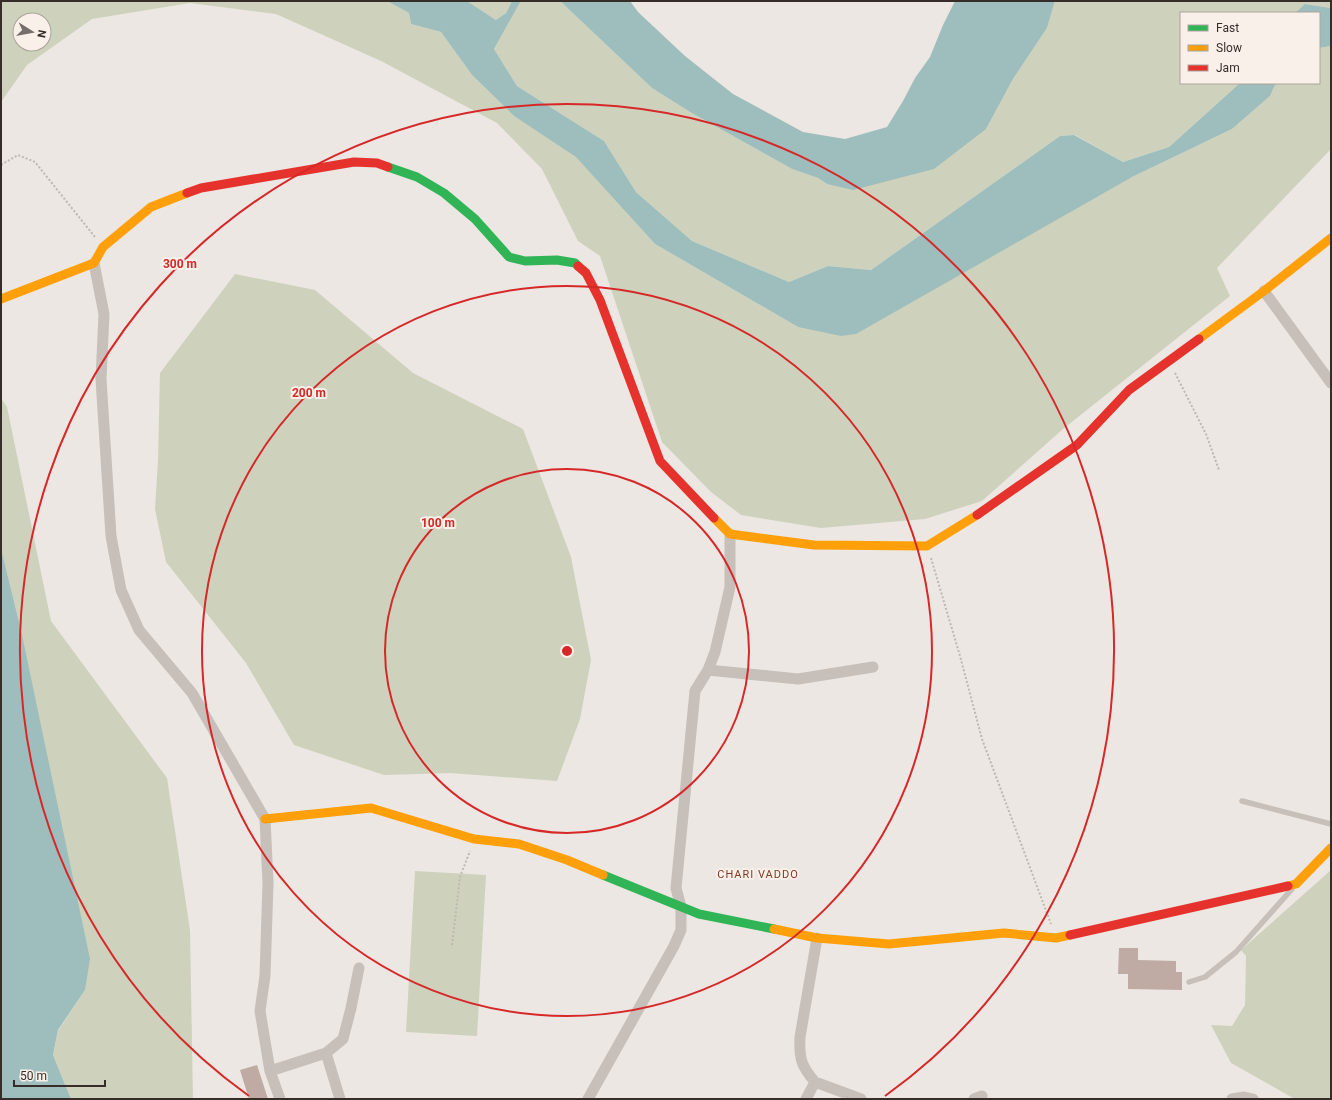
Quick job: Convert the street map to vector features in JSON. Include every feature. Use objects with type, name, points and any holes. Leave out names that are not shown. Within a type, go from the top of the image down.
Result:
[{"type":"street","points":[[1,299],[94,263],[103,247],[151,208],[201,188],[354,162],[377,163],[417,177],[444,193],[475,219],[509,257],[525,261],[557,260],[575,263],[586,273],[600,300],[660,462],[730,534],[814,545],[927,546],[983,512],[1077,445],[1129,390],[1264,291],[1331,238]]},
{"type":"street","points":[[94,263],[104,314],[101,379],[110,536],[121,590],[139,630],[192,693],[265,818],[268,883],[265,976],[260,1010],[270,1071],[280,1099]]},
{"type":"street","points":[[1264,291],[1331,383]]},
{"type":"street","points":[[588,1099],[674,946],[681,930],[681,907],[676,888],[695,691],[708,670],[715,652],[730,587],[730,534]]},
{"type":"street","points":[[708,670],[798,678],[873,667]]},
{"type":"street","points":[[265,818],[371,808],[474,839],[519,844],[567,860],[699,914],[817,938],[889,944],[1004,933],[1056,938],[1296,884],[1331,848]]},
{"type":"street","points":[[817,938],[800,1038],[799,1050],[802,1065],[814,1082],[861,1099]]},
{"type":"street","points":[[270,1071],[326,1053],[343,1039],[359,968]]},
{"type":"street","points":[[326,1053],[340,1099]]},
{"type":"street","points":[[806,1099],[814,1082]]},
{"type":"street","points":[[1232,1099],[1248,1098]]},
{"type":"lane","points":[[1242,801],[1331,824]]},
{"type":"lane","points":[[1189,982],[1205,977],[1236,952],[1296,884]]},
{"type":"path","points":[[1,164],[18,155],[35,162],[103,247]]},
{"type":"path","points":[[1169,361],[1206,434],[1219,470]]},
{"type":"path","points":[[927,546],[960,656],[982,740],[1056,938]]},
{"type":"path","points":[[452,945],[460,877],[474,839]]},
{"type":"green space","points":[[1,1],[387,1],[409,13],[411,24],[441,32],[472,75],[514,116],[576,156],[655,244],[798,327],[1132,177],[1232,129],[1270,96],[1276,84],[1320,84],[1320,48],[1331,46],[1331,149],[1217,268],[1230,296],[1063,429],[982,501],[925,519],[821,528],[741,515],[711,492],[662,442],[600,256],[578,241],[542,169],[497,123],[381,61],[276,14],[190,3],[92,19],[52,47],[52,12],[12,12],[12,52],[45,52],[27,65],[1,102]]},
{"type":"green space","points":[[467,1],[512,1],[506,13],[496,20]]},
{"type":"green space","points":[[521,1],[560,1],[652,88],[690,112],[792,169],[818,178],[827,184],[986,129],[1013,79],[1047,28],[1055,1],[1331,1],[1331,8],[1305,4],[1296,12],[1180,12],[1180,84],[1239,84],[1169,147],[1123,162],[1075,135],[1060,136],[871,270],[828,266],[789,282],[692,241],[636,192],[604,141],[517,86],[494,49]]},
{"type":"green space","points":[[235,274],[315,290],[413,373],[523,429],[571,557],[591,660],[580,719],[557,781],[450,773],[384,775],[294,745],[246,663],[166,562],[155,509],[160,373]]},
{"type":"green space","points":[[1,398],[7,407],[51,621],[167,778],[190,930],[193,1099],[71,1099],[53,1055],[58,1031],[85,990],[21,630],[1,548]]},
{"type":"green space","points":[[1331,870],[1331,1099],[1295,1099],[1231,1063],[1211,1025],[1232,1026],[1245,1005],[1246,956],[1241,950]]},
{"type":"green space","points":[[415,871],[486,875],[477,1036],[406,1032]]},
{"type":"water","points":[[387,1],[467,1],[496,20],[506,13],[512,1],[521,1],[494,49],[517,86],[604,141],[636,192],[692,241],[789,282],[828,266],[871,270],[1060,136],[1074,135],[1123,162],[1169,147],[1239,84],[1276,84],[1270,96],[1232,129],[1132,177],[856,334],[841,336],[798,327],[655,244],[576,157],[514,116],[472,75],[441,32],[411,24],[409,13]]},
{"type":"water","points":[[560,1],[630,1],[638,12],[685,56],[733,94],[803,132],[845,139],[887,127],[915,78],[930,57],[955,1],[1055,1],[1047,28],[1013,79],[986,129],[934,169],[853,190],[827,184],[818,178],[792,169],[690,112],[652,88]]},
{"type":"water","points":[[1305,4],[1331,8],[1331,46],[1320,48],[1320,12],[1296,12]]},
{"type":"water","points":[[1,548],[21,630],[90,959],[85,990],[58,1030],[53,1055],[71,1099],[1,1099]]},
{"type":"building","points":[[1119,948],[1138,948],[1138,960],[1176,961],[1176,972],[1182,972],[1182,990],[1128,989],[1128,974],[1118,974]]},
{"type":"building","points":[[257,1065],[268,1099],[249,1099],[240,1070]]},
{"type":"traffic: fast","points":[[388,167],[417,177],[444,193],[475,219],[509,257],[525,261],[557,260],[575,263],[578,266]]},
{"type":"traffic: fast","points":[[603,875],[699,914],[774,929]]},
{"type":"traffic: slow","points":[[1,299],[94,263],[103,247],[151,207],[187,193]]},
{"type":"traffic: slow","points":[[1199,339],[1264,291],[1331,238]]},
{"type":"traffic: slow","points":[[714,518],[730,534],[814,545],[927,546],[977,515]]},
{"type":"traffic: slow","points":[[265,819],[371,808],[474,839],[519,844],[567,860],[603,875]]},
{"type":"traffic: slow","points":[[1288,886],[1296,884],[1331,848]]},
{"type":"traffic: slow","points":[[774,929],[817,938],[889,944],[1004,933],[1056,938],[1070,935]]},
{"type":"traffic: jam","points":[[187,193],[201,188],[354,162],[377,163],[388,167]]},
{"type":"traffic: jam","points":[[578,266],[586,273],[600,300],[660,461],[714,518]]},
{"type":"traffic: jam","points":[[977,515],[1077,445],[1129,390],[1199,339]]},
{"type":"traffic: jam","points":[[1070,935],[1288,886]]},
{"type":"district","name":"CHARI VADDO","points":[[758,874]]}]
